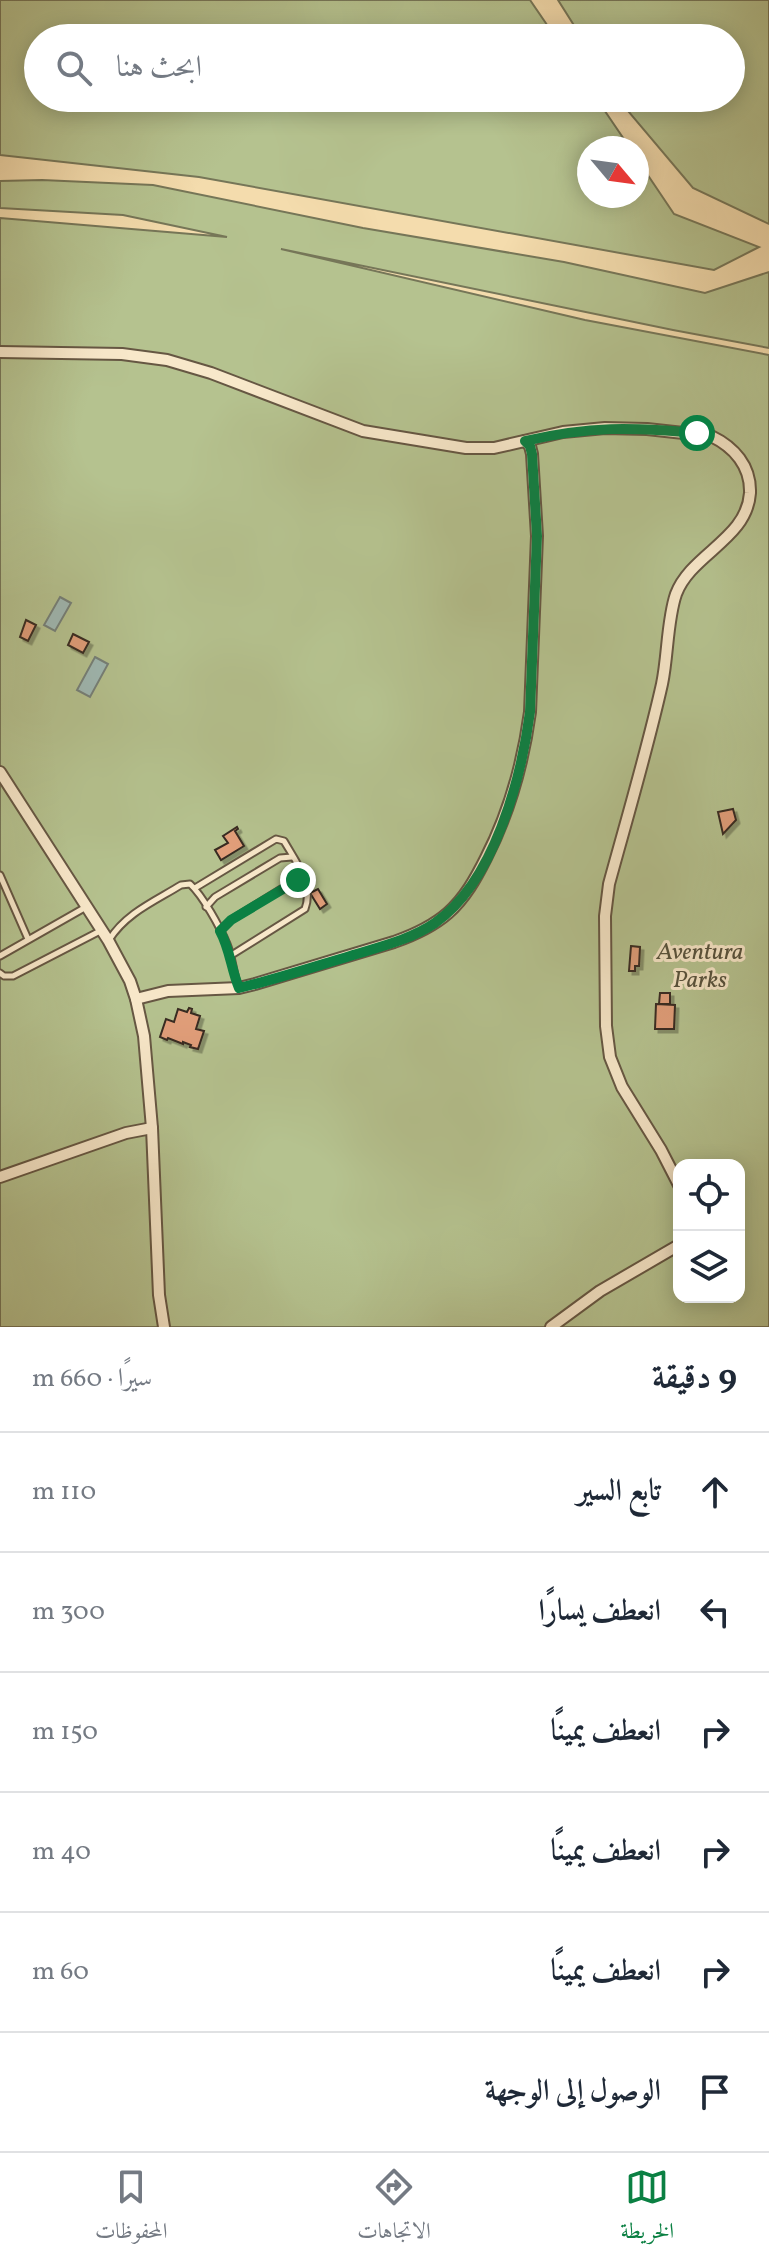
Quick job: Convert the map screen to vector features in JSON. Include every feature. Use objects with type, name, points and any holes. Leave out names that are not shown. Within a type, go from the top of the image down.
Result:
[{"type":"street","points":[[0,352],[122,354],[156,358],[211,373],[372,434],[475,449],[494,448],[563,432],[605,428],[697,433],[724,442],[735,452],[748,477],[750,492],[747,506],[733,530],[686,577],[676,594],[660,692],[605,905],[606,1026],[610,1057],[622,1087],[673,1173]]},
{"type":"street","points":[[136,999],[176,990],[239,988],[409,937],[448,913],[477,877],[515,790],[530,712],[537,528],[532,454],[525,441]]},
{"type":"street","points":[[0,772],[108,940],[136,999],[144,1036],[152,1128],[159,1295],[164,1327]]},
{"type":"street","points":[[0,1177],[126,1133],[152,1128]]},
{"type":"street","points":[[551,1327],[600,1291],[673,1248]]},
{"type":"lane","points":[[195,888],[276,839],[284,841],[305,879],[308,902],[303,912],[230,956]]},
{"type":"lane","points":[[206,907],[215,897],[280,858],[293,857]]},
{"type":"lane","points":[[0,875],[28,939]]},
{"type":"lane","points":[[220,931],[228,922],[294,881],[305,879]]},
{"type":"lane","points":[[108,940],[132,914],[184,884],[190,884],[228,945],[239,988]]},
{"type":"lane","points":[[0,956],[87,907]]},
{"type":"lane","points":[[0,973],[13,976],[102,930]]},
{"type":"green space","points":[[0,0],[530,0],[546,24],[24,24],[24,112],[606,112],[622,136],[577,136],[577,208],[649,208],[649,177],[674,214],[759,247],[714,270],[199,177],[0,155]]},
{"type":"green space","points":[[558,0],[769,0],[769,224],[693,188],[629,112],[745,112],[745,24],[573,24]]},
{"type":"green space","name":"Aventura Parks","points":[[0,181],[153,185],[363,228],[564,262],[705,293],[769,272],[769,348],[281,249],[585,320],[769,355],[769,1327],[0,1327],[0,218],[227,237],[123,215],[0,208]]},
{"type":"water","points":[[60,597],[71,603],[55,631],[44,625]]},
{"type":"water","points":[[95,657],[108,664],[90,697],[77,690]]},
{"type":"building","points":[[26,620],[36,625],[28,641],[20,637]]},
{"type":"building","points":[[73,634],[89,642],[83,653],[68,645]]},
{"type":"building","points":[[733,809],[736,820],[723,834],[718,812]]},
{"type":"building","points":[[237,827],[235,831],[244,846],[221,860],[215,850],[228,843],[223,836]]},
{"type":"building","points":[[318,889],[327,904],[320,909],[310,893]]},
{"type":"building","points":[[631,946],[640,947],[639,966],[635,966],[635,971],[629,971]]},
{"type":"building","points":[[660,993],[670,993],[670,1004],[659,1004]]},
{"type":"building","points":[[656,1004],[675,1005],[674,1029],[655,1029]]},
{"type":"building","points":[[189,1008],[192,1009],[191,1013],[200,1016],[196,1029],[204,1031],[198,1049],[160,1037],[166,1019],[174,1022],[178,1009],[187,1012]]},
{"type":"route","points":[[298,880],[231,920],[220,931],[228,945],[239,988],[409,937],[436,922],[459,902],[477,877],[506,815],[515,790],[530,712],[537,536],[532,454],[525,441],[563,432],[605,428],[697,433]]}]
